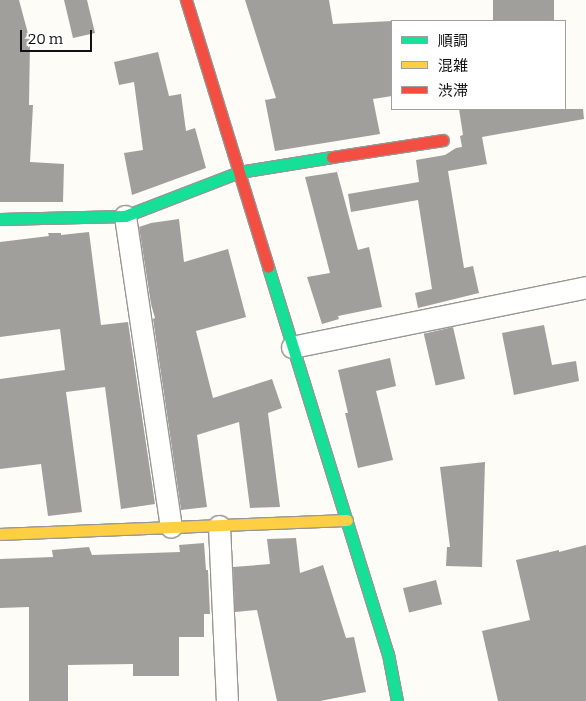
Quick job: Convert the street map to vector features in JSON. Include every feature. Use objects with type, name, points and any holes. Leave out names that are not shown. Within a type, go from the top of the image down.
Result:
[{"type":"street","points":[[186,0],[388,654],[397,701]]},
{"type":"street","points":[[0,219],[125,216],[239,172],[443,140]]},
{"type":"street","points":[[125,216],[171,528]]},
{"type":"street","points":[[292,347],[586,287]]},
{"type":"street","points":[[0,534],[346,520]]},
{"type":"street","points":[[219,526],[227,701]]},
{"type":"building","points":[[0,0],[19,0],[30,41],[29,105],[33,105],[30,162],[64,164],[63,202],[0,202]]},
{"type":"building","points":[[64,0],[87,0],[95,33],[73,38]]},
{"type":"building","points":[[245,0],[329,0],[333,24],[391,21],[391,96],[373,99],[380,134],[275,151],[265,100],[276,98]]},
{"type":"building","points":[[493,0],[554,0],[554,20],[493,20]]},
{"type":"building","points":[[158,52],[169,96],[181,94],[186,131],[195,128],[206,168],[132,195],[124,153],[143,150],[134,82],[119,85],[114,62]]},
{"type":"building","points":[[583,109],[584,119],[482,137],[487,164],[448,171],[464,268],[473,266],[479,293],[418,308],[415,293],[432,289],[418,200],[351,212],[348,194],[419,182],[416,160],[445,155],[456,148],[462,147],[460,136],[463,135],[459,110]]},
{"type":"building","points":[[337,172],[358,250],[369,247],[382,307],[338,316],[339,319],[322,324],[307,277],[330,273],[305,177]]},
{"type":"building","points":[[179,219],[184,262],[228,249],[246,317],[196,331],[213,398],[272,379],[282,408],[268,413],[280,507],[250,508],[239,422],[197,435],[207,507],[181,510],[153,319],[155,318],[151,304],[139,227],[151,223]]},
{"type":"building","points":[[89,232],[101,325],[128,322],[155,504],[121,509],[105,387],[66,392],[82,512],[48,516],[41,464],[0,469],[0,379],[65,370],[60,329],[0,337],[0,242],[49,236],[48,233],[61,233],[61,235]]},
{"type":"building","points":[[544,325],[552,365],[576,361],[579,381],[514,395],[502,333]]},
{"type":"building","points":[[453,327],[465,379],[436,385],[424,334]]},
{"type":"building","points":[[390,358],[396,386],[376,391],[393,460],[358,468],[345,413],[348,413],[338,370]]},
{"type":"building","points":[[485,462],[482,567],[446,566],[447,547],[450,547],[440,467]]},
{"type":"building","points":[[296,538],[300,573],[323,565],[346,638],[354,637],[366,692],[320,701],[277,701],[257,610],[235,612],[233,567],[270,564],[267,539]]},
{"type":"building","points":[[204,543],[206,570],[208,570],[210,614],[204,614],[204,637],[179,637],[179,676],[133,676],[133,664],[68,665],[68,701],[29,701],[29,607],[0,608],[0,559],[53,557],[52,550],[89,547],[92,555],[180,552],[179,545]]},
{"type":"building","points":[[586,545],[586,701],[498,701],[482,631],[530,620],[516,560]]},
{"type":"building","points":[[436,580],[442,604],[409,612],[403,588]]},
{"type":"traffic: fast","points":[[0,219],[125,216],[239,172],[332,157]]},
{"type":"traffic: fast","points":[[268,267],[388,654],[397,701]]},
{"type":"traffic: slow","points":[[0,534],[347,520]]},
{"type":"traffic: jam","points":[[186,0],[268,267]]},
{"type":"traffic: jam","points":[[332,157],[443,140]]}]
